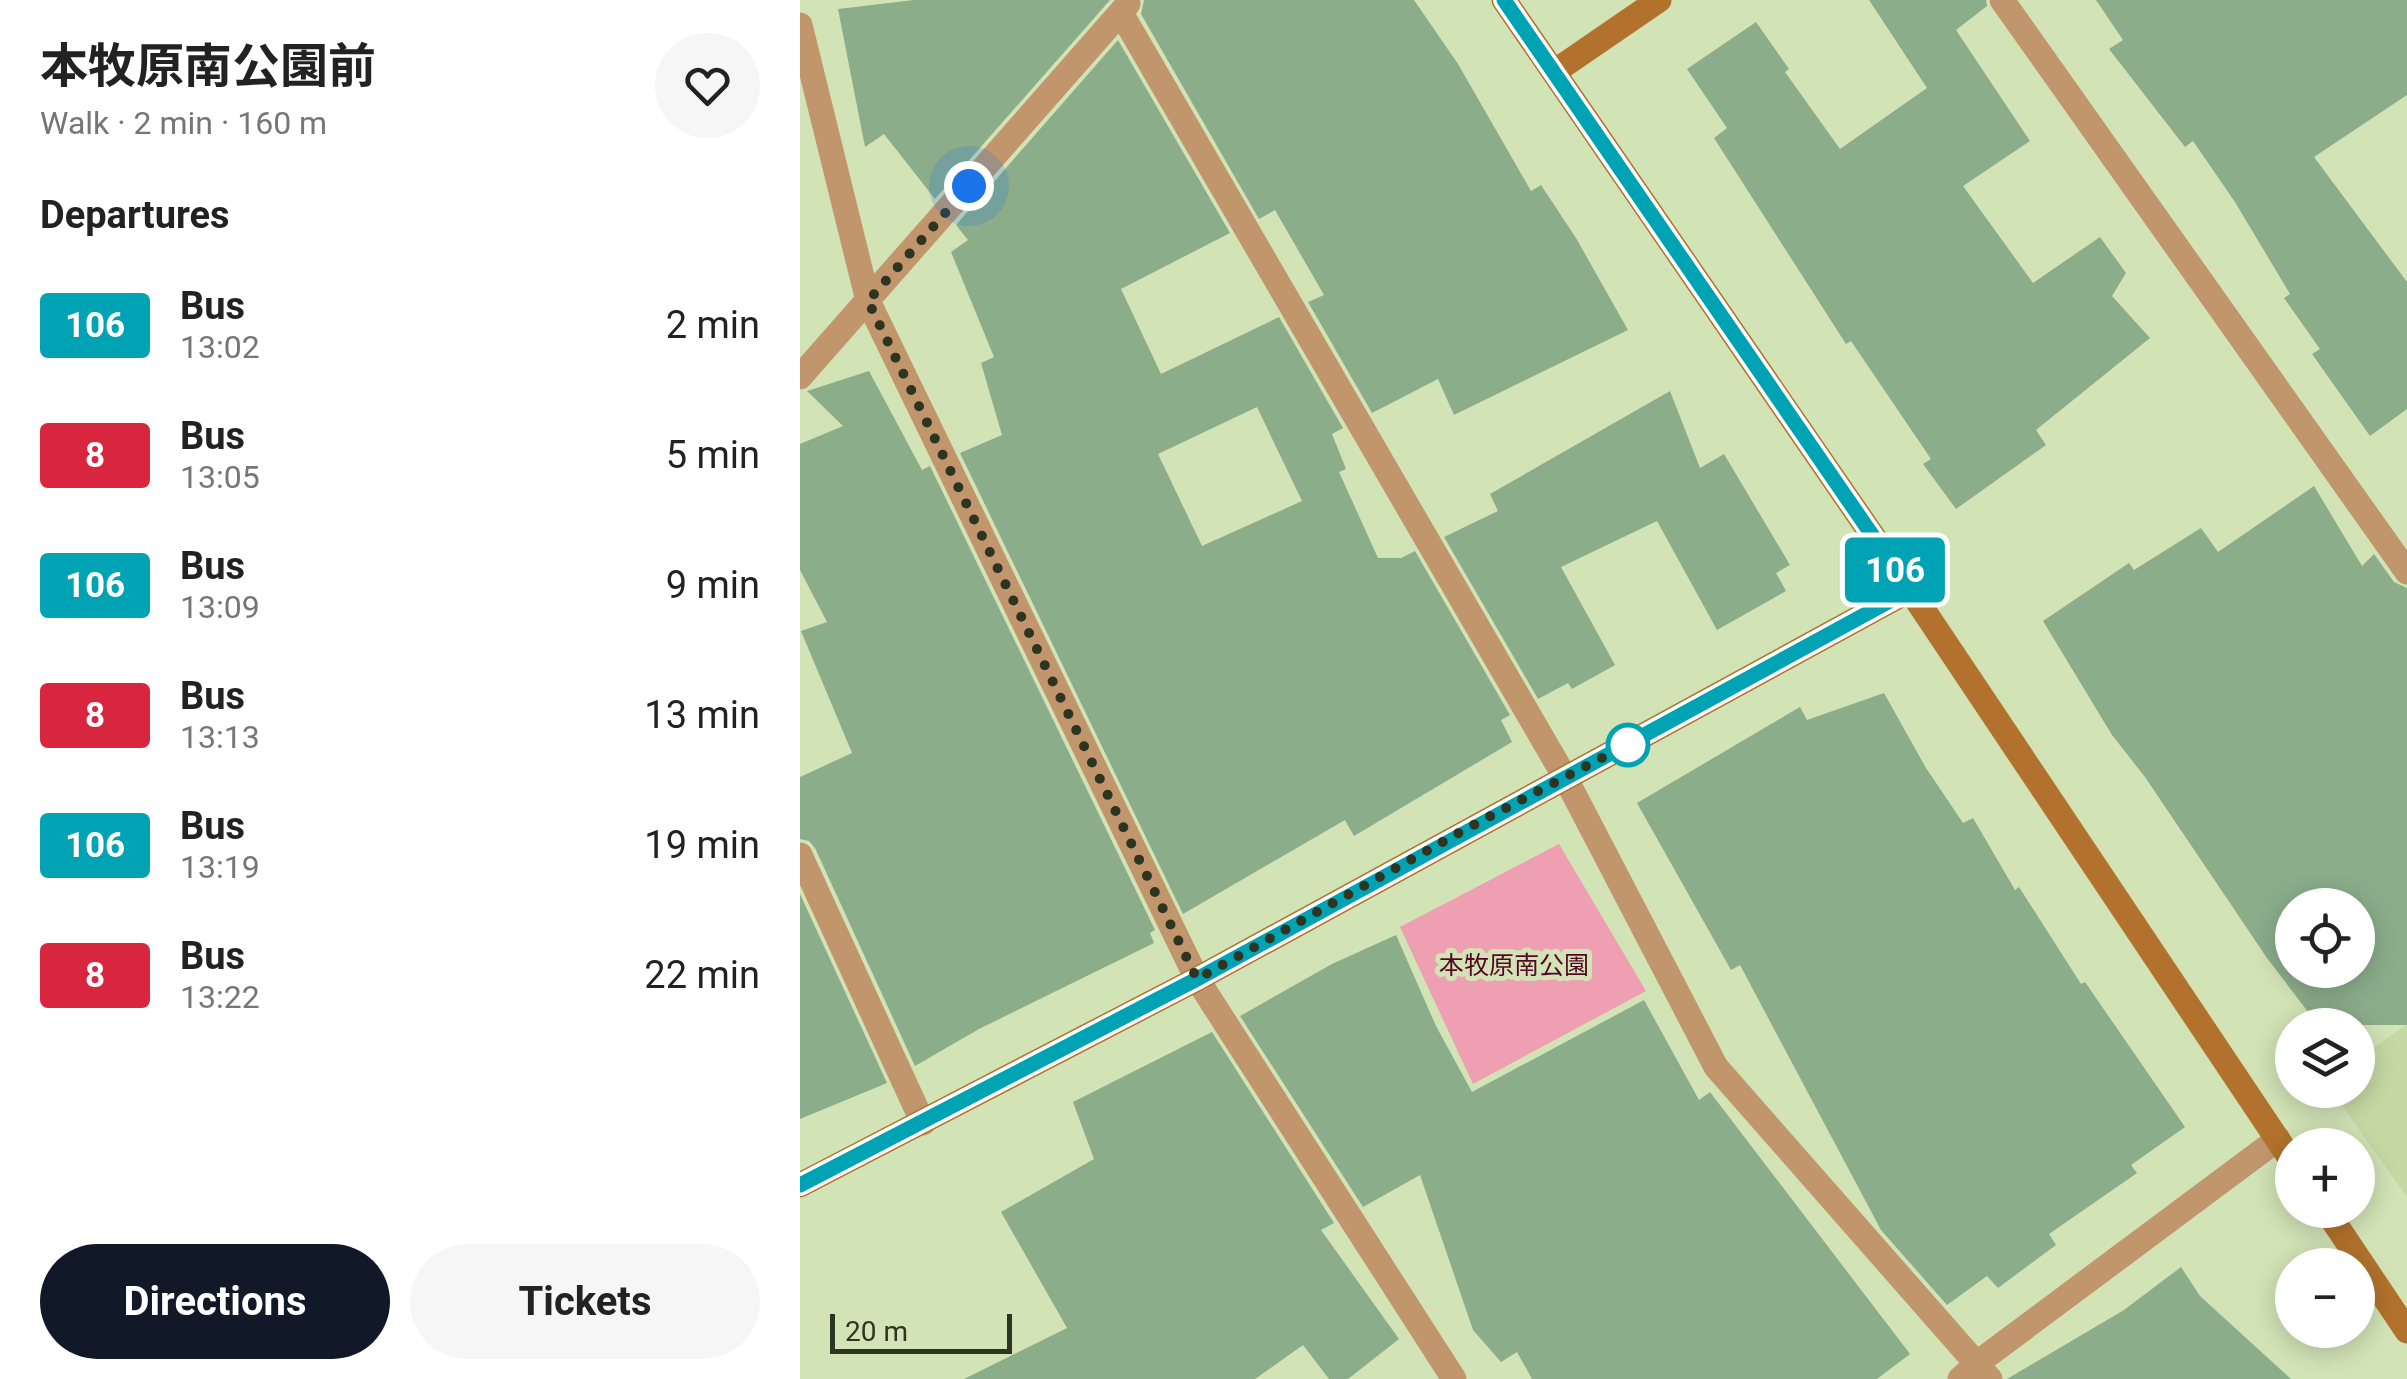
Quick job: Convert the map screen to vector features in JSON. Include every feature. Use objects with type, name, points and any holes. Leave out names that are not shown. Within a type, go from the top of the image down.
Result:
[{"type":"street","points":[[1504,0],[1910,590],[2275,1135]]},
{"type":"street","points":[[1554,72],[1659,0]]},
{"type":"street","points":[[2002,0],[2407,572]]},
{"type":"street","points":[[800,378],[1126,7],[1566,779],[1716,1067],[1976,1374],[2275,1157]]},
{"type":"street","points":[[800,25],[868,301],[1197,979],[1446,1376]]},
{"type":"street","points":[[800,1184],[1197,979],[1910,590]]},
{"type":"street","points":[[800,855],[923,1123]]},
{"type":"street","points":[[2338,1228],[2407,1331]]},
{"type":"shaded area","points":[[2407,1024],[2407,1197],[2375,1152],[2375,1128],[2358,1128],[2344,1108],[2375,1108],[2375,1047]]},
{"type":"green space","name":"本牧原南公園","points":[[1559,844],[1646,991],[1473,1084],[1400,927]]},
{"type":"building","points":[[914,0],[1110,0],[935,199],[884,134],[865,147],[838,9]]},
{"type":"building","points":[[1144,0],[1414,0],[1458,64],[1531,191],[1541,185],[1576,238],[1628,330],[1454,415],[1438,379],[1372,413],[1308,302],[1324,295],[1275,210],[1259,219],[1141,14]]},
{"type":"building","points":[[1869,0],[1986,0],[1987,6],[1956,30],[2030,141],[1963,186],[2033,283],[2100,237],[2126,273],[2112,296],[2150,338],[2036,430],[2046,445],[1956,509],[1923,464],[1931,459],[1851,341],[1846,344],[1714,138],[1727,128],[1687,69],[1756,22],[1789,69],[1785,72],[1840,149],[1927,88]]},
{"type":"building","points":[[2096,0],[2407,0],[2407,95],[2314,157],[2407,282],[2407,409],[2370,436],[2312,354],[2320,349],[2284,298],[2290,294],[2235,202],[2193,141],[2185,147],[2109,49],[2123,40]]},
{"type":"building","points":[[1118,40],[1230,233],[1121,289],[1161,374],[1279,317],[1343,428],[1332,434],[1346,469],[1339,472],[1378,558],[1401,558],[1415,551],[1510,715],[1501,720],[1512,742],[1354,836],[1345,820],[1183,914],[960,453],[1002,435],[981,363],[994,357],[951,252],[968,240],[956,225]],"holes":[[[1257,407],[1302,501],[1202,546],[1158,454]]]},
{"type":"building","points":[[869,371],[922,470],[930,466],[1155,930],[1150,933],[1154,943],[979,1029],[915,1066],[815,848],[800,839],[800,777],[852,753],[801,631],[827,622],[800,570],[800,444],[843,426],[807,391]]},
{"type":"building","points":[[1670,391],[1700,468],[1724,454],[1790,565],[1776,573],[1786,591],[1717,630],[1657,521],[1561,567],[1615,665],[1572,689],[1568,683],[1538,699],[1444,537],[1498,511],[1490,494]]},
{"type":"building","points":[[2314,486],[2362,566],[2374,554],[2394,582],[2407,588],[2407,1025],[2375,1025],[2375,1008],[2305,1008],[2290,988],[2375,988],[2375,888],[2275,888],[2275,969],[2145,777],[2112,735],[2043,621],[2129,563],[2134,570],[2201,528],[2218,552]]},
{"type":"building","points":[[1884,693],[1926,768],[1963,823],[1973,818],[2015,890],[2019,887],[2081,984],[2085,982],[2185,1127],[2131,1165],[2137,1173],[2049,1234],[2056,1245],[1998,1288],[1987,1276],[1947,1305],[1881,1230],[1740,965],[1731,970],[1637,803],[1800,707],[1807,720]]},
{"type":"building","points":[[800,894],[887,1083],[800,1119]]},
{"type":"building","points":[[1396,935],[1436,1026],[1472,1092],[1644,1000],[1699,1100],[1710,1092],[1910,1354],[1877,1379],[1532,1379],[1517,1352],[1501,1362],[1473,1330],[1420,1175],[1363,1207],[1240,1016],[1332,964]]},
{"type":"building","points":[[1212,1032],[1334,1223],[1321,1230],[1399,1339],[1348,1379],[1329,1379],[1303,1345],[1255,1379],[964,1379],[1067,1328],[1001,1212],[1094,1159],[1073,1102]]},
{"type":"building","points":[[2181,1267],[2200,1296],[2291,1379],[2007,1379],[2124,1310]]},
{"type":"bus line","name":"106","points":[[800,1185],[1197,979],[1910,590],[1504,0]]},
{"type":"route","points":[[969,186],[868,301],[1197,979],[1464,830],[1634,741],[1628,745]]}]
